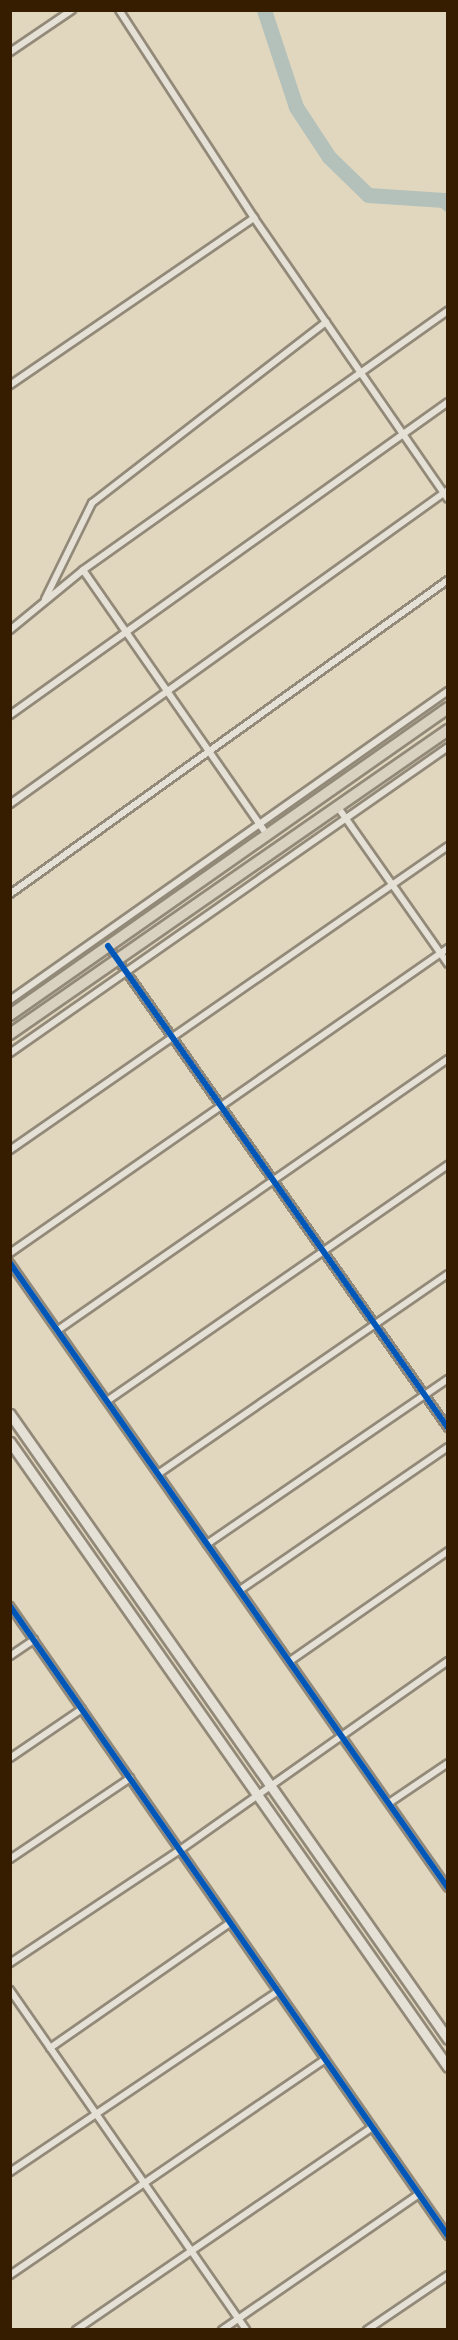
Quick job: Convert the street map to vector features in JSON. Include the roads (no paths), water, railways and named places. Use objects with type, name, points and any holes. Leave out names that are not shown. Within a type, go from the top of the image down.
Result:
[{"type":"main road","points":[[10,1015],[447,708]]},
{"type":"main road","points":[[10,1034],[447,730]]},
{"type":"main road","points":[[10,1414],[447,2039]]},
{"type":"main road","points":[[10,1442],[447,2067]]},
{"type":"street","points":[[10,52],[72,10]]},
{"type":"street","points":[[10,804],[446,494],[254,218],[119,10]]},
{"type":"street","points":[[10,385],[254,218]]},
{"type":"street","points":[[10,630],[83,570],[447,311]]},
{"type":"street","points":[[43,602],[92,502],[326,322]]},
{"type":"street","points":[[10,715],[447,402]]},
{"type":"street","points":[[83,570],[211,750],[267,835]]},
{"type":"street","points":[[10,894],[447,580]]},
{"type":"street","points":[[10,1000],[447,691]]},
{"type":"street","points":[[10,1053],[447,747]]},
{"type":"street","points":[[338,806],[447,964]]},
{"type":"street","points":[[10,1150],[447,846]]},
{"type":"street","points":[[108,946],[447,1428]]},
{"type":"street","points":[[10,1253],[447,948]]},
{"type":"street","points":[[58,1330],[447,1059]]},
{"type":"street","points":[[107,1401],[447,1165]]},
{"type":"street","points":[[10,1263],[447,1888]]},
{"type":"street","points":[[158,1474],[447,1274]]},
{"type":"street","points":[[207,1544],[447,1379]]},
{"type":"street","points":[[240,1590],[447,1447]]},
{"type":"street","points":[[290,1661],[447,1551]]},
{"type":"street","points":[[10,1606],[447,2235]]},
{"type":"street","points":[[10,1656],[34,1640]]},
{"type":"street","points":[[10,1963],[180,1850],[447,1661]]},
{"type":"street","points":[[10,1758],[82,1709]]},
{"type":"street","points":[[389,1803],[447,1763]]},
{"type":"street","points":[[10,1859],[130,1778]]},
{"type":"street","points":[[441,1878],[447,1874]]},
{"type":"street","points":[[50,2048],[230,1923]]},
{"type":"street","points":[[10,1990],[246,2330]]},
{"type":"street","points":[[10,2172],[278,1991]]},
{"type":"street","points":[[10,2275],[325,2059]]},
{"type":"street","points":[[76,2330],[372,2127]]},
{"type":"street","points":[[222,2330],[419,2194]]},
{"type":"street","points":[[367,2330],[447,2275]]},
{"type":"waterway","points":[[264,10],[296,107],[329,157],[368,195],[444,200],[448,204]]}]
